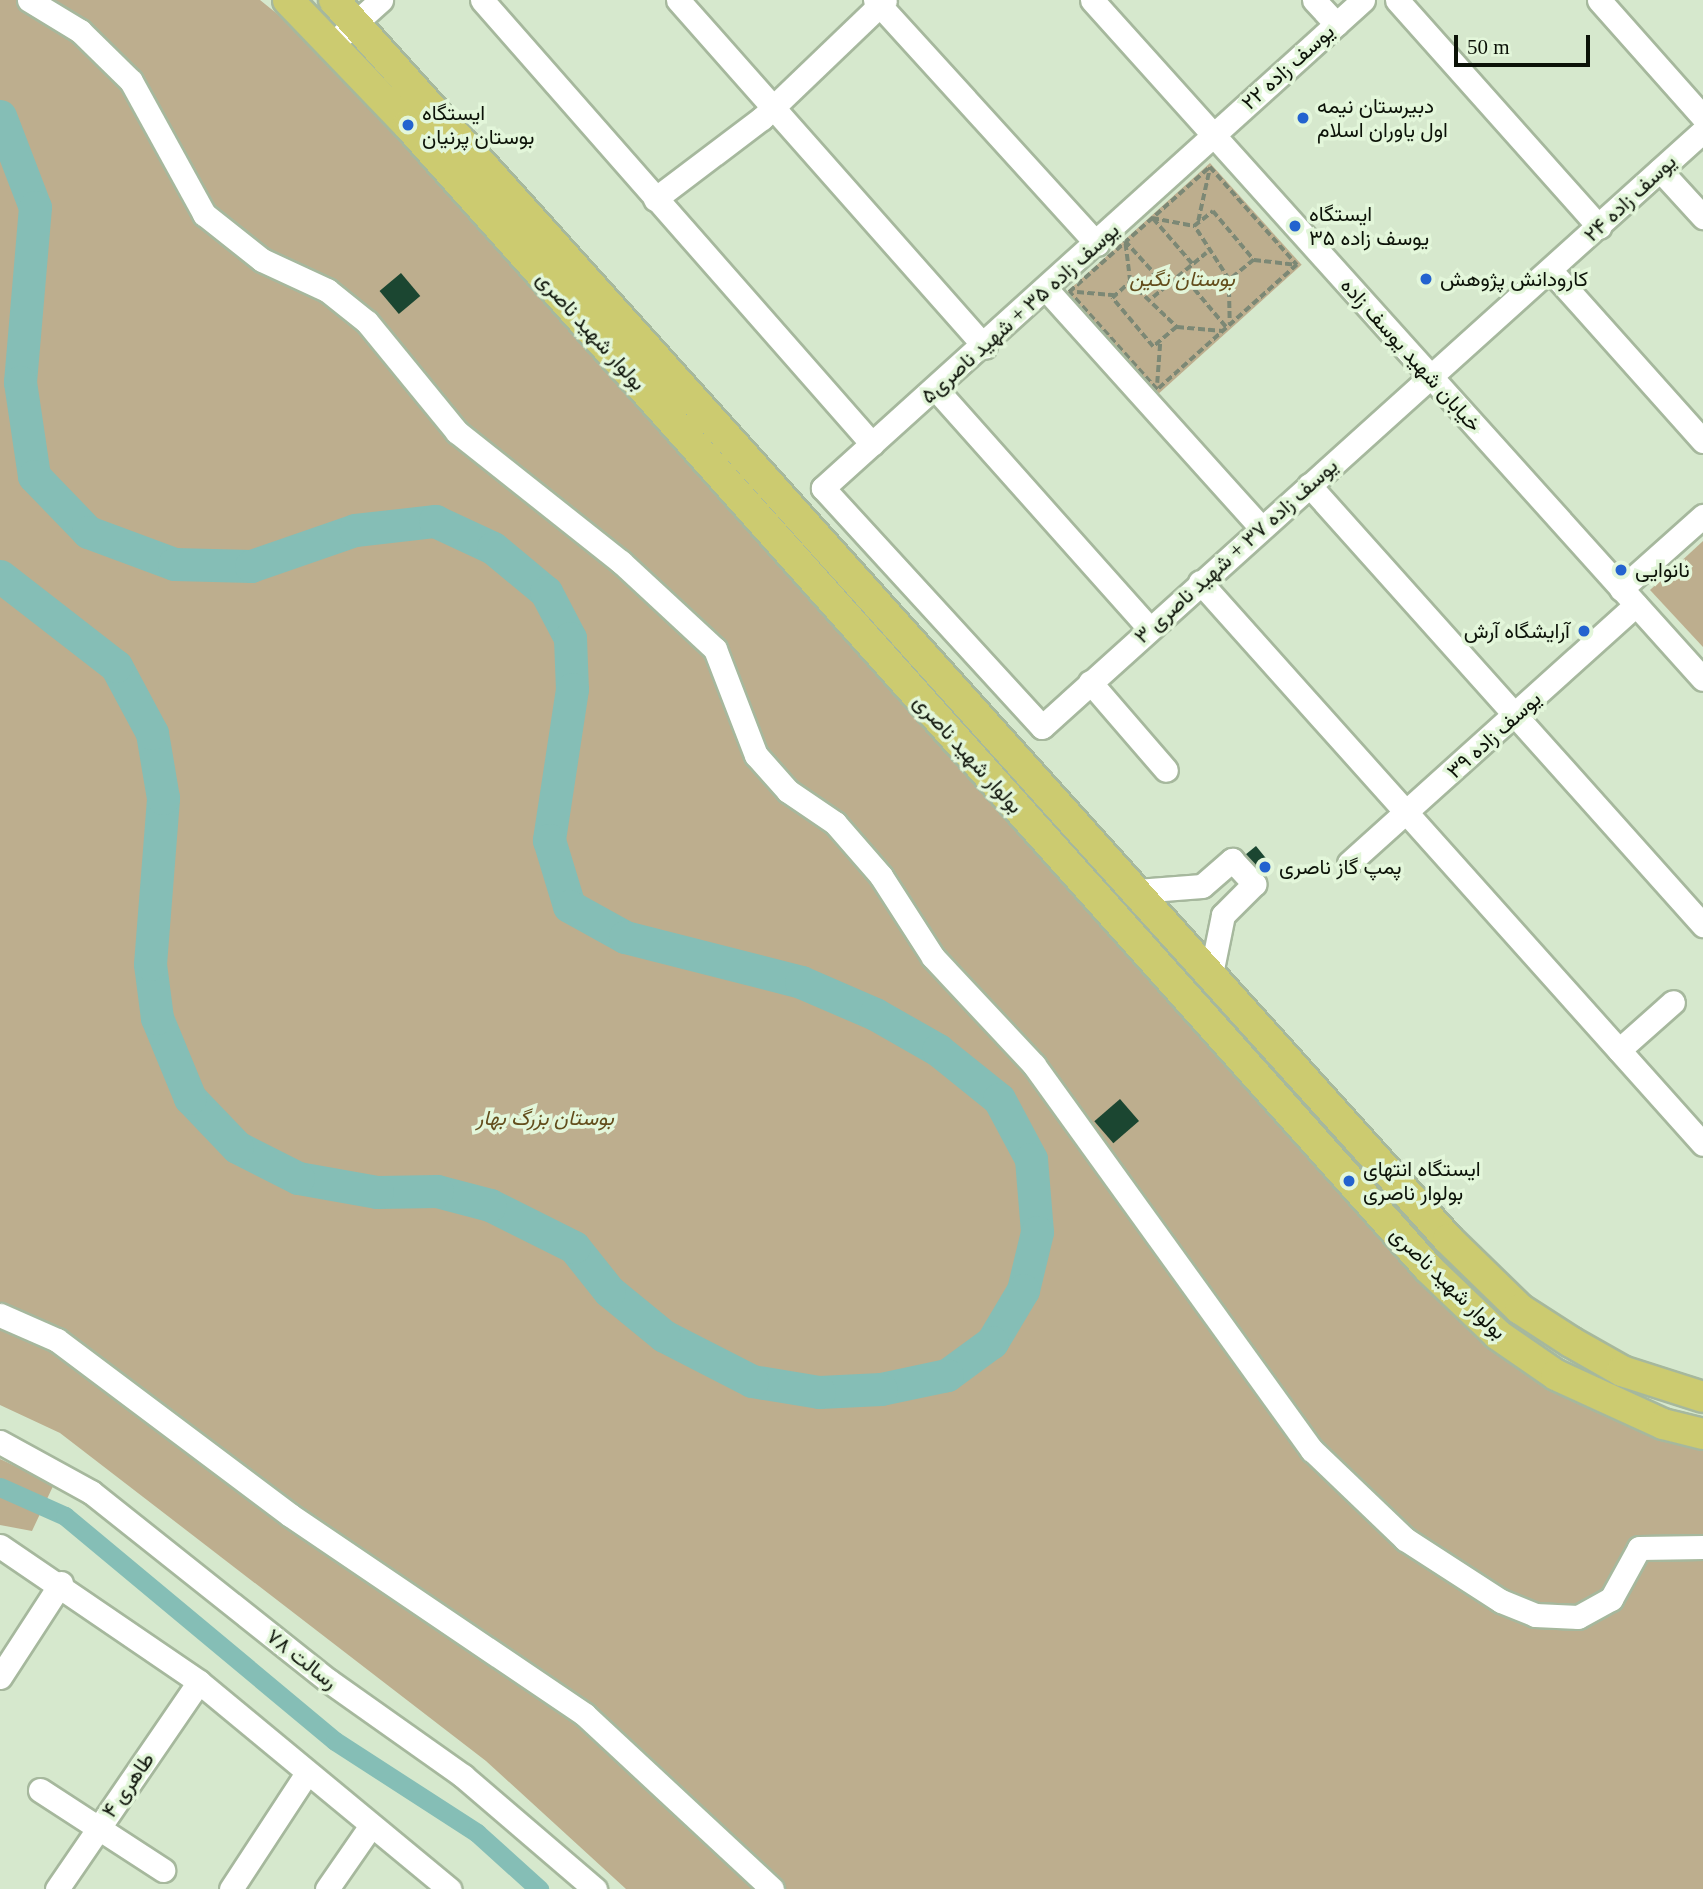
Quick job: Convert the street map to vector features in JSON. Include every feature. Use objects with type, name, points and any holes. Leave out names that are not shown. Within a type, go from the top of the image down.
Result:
[{"type":"main road","name":"بولوار شهید ناصری","points":[[288,0],[332,44],[1428,1268],[1498,1335],[1609,1402],[1703,1434]]},
{"type":"main road","name":"بولوار شهید ناصری","points":[[334,0],[987,723],[1448,1240],[1520,1309],[1622,1371],[1703,1397]]},
{"type":"main road","points":[[961,747],[987,723]]},
{"type":"street","points":[[29,0],[80,31],[131,81],[204,214],[262,260],[327,290],[372,327],[457,432],[621,562],[715,649],[757,755],[788,791],[835,823],[881,876],[933,957],[1034,1065],[1312,1450],[1405,1539],[1501,1601],[1535,1615],[1578,1617],[1611,1599],[1639,1548],[1703,1548]]},
{"type":"street","points":[[332,44],[381,0]]},
{"type":"street","points":[[482,0],[872,444]]},
{"type":"street","points":[[678,0],[985,346]]},
{"type":"street","name":"خیابان شهید یوسف زاده","points":[[1092,0],[1703,679]]},
{"type":"street","points":[[1314,0],[1336,24]]},
{"type":"street","name":"یوسف زاده ۲۲","points":[[1219,141],[1363,0]]},
{"type":"street","points":[[1397,0],[1599,227]]},
{"type":"street","points":[[1599,0],[1703,117]]},
{"type":"street","points":[[655,200],[773,107],[880,2],[1097,244]]},
{"type":"street","name":"یوسف زاده ۲۴","points":[[1432,379],[1703,131]]},
{"type":"street","name":"یوسف زاده ۳۵ + شهید ناصری۵","points":[[1042,727],[823,488],[985,346],[1058,291],[1097,244],[1219,141]]},
{"type":"street","points":[[1660,170],[1703,217]]},
{"type":"street","points":[[1551,271],[1703,441]]},
{"type":"street","points":[[1058,291],[1261,528]]},
{"type":"street","name":"یوسف زاده ۳۷ + شهید ناصری ۳","points":[[1042,727],[1200,582],[1432,379]]},
{"type":"street","points":[[936,389],[1149,628]]},
{"type":"street","points":[[1309,485],[1519,714],[1703,925]]},
{"type":"street","name":"یوسف زاده ۳۹","points":[[1349,863],[1519,714],[1703,516]]},
{"type":"street","points":[[1200,582],[1409,811],[1703,1144]]},
{"type":"street","points":[[1090,682],[1167,770]]},
{"type":"street","points":[[1137,891],[1202,886],[1233,860],[1254,884],[1223,915],[1211,974]]},
{"type":"street","points":[[1619,1050],[1673,1002]]},
{"type":"street","points":[[0,1315],[57,1340],[290,1515],[585,1715],[772,1889]]},
{"type":"street","name":"رسالت ۷۸","points":[[0,1442],[91,1492],[329,1681],[499,1804],[595,1889]]},
{"type":"street","points":[[0,1546],[61,1583],[200,1682],[370,1827],[449,1889]]},
{"type":"street","points":[[0,1677],[61,1583]]},
{"type":"street","name":"طاهری ۴","points":[[57,1889],[200,1682]]},
{"type":"street","points":[[231,1889],[307,1773]]},
{"type":"street","points":[[40,1790],[96,1830],[163,1870]]},
{"type":"street","points":[[327,1889],[370,1827]]},
{"type":"path","points":[[1125,241],[1129,282],[1147,302],[1212,248],[1196,224],[1219,141]]},
{"type":"path","points":[[1058,291],[1125,241],[1210,167]]},
{"type":"path","points":[[1210,167],[1297,265]]},
{"type":"path","points":[[1152,218],[1196,224],[1213,211],[1254,260],[1297,265]]},
{"type":"path","points":[[1152,218],[1192,264]]},
{"type":"path","points":[[1125,241],[1166,286]]},
{"type":"path","points":[[1206,253],[1229,280],[1227,328]]},
{"type":"path","points":[[1229,280],[1254,260]]},
{"type":"path","points":[[1157,390],[1297,265]]},
{"type":"path","points":[[1181,273],[1227,328]]},
{"type":"path","points":[[1058,291],[1115,295],[1129,282]]},
{"type":"path","points":[[1058,291],[1157,390]]},
{"type":"path","points":[[1115,295],[1153,347],[1177,327],[1227,328]]},
{"type":"path","points":[[1153,297],[1177,327]]},
{"type":"path","points":[[1157,390],[1161,340]]},
{"type":"green space","name":"بوستان بزرگ بهار","points":[[0,0],[260,0],[333,59],[1394,1254],[1498,1345],[1703,1441],[1703,1889],[626,1889],[486,1761],[60,1433],[0,1405]]},
{"type":"green space","name":"بوستان نگین","points":[[1210,163],[1302,265],[1156,396],[1064,294]]},
{"type":"green space","points":[[1703,541],[1703,647],[1650,590]]},
{"type":"green space","points":[[0,1459],[54,1484],[32,1531],[0,1525]]},
{"type":"building","points":[[401,273],[420,296],[399,314],[380,291]]},
{"type":"building","points":[[1256,846],[1269,862],[1259,871],[1246,854]]},
{"type":"building","points":[[1120,1099],[1139,1121],[1113,1143],[1094,1121]]},
{"type":"waterway","points":[[0,116],[35,207],[20,382],[34,476],[88,532],[174,564],[251,566],[355,530],[435,521],[493,548],[546,592],[570,638],[572,689],[549,840],[569,906],[625,937],[801,982],[875,1014],[938,1050],[999,1099],[1031,1159],[1037,1232],[1023,1290],[992,1342],[947,1375],[881,1389],[819,1392],[752,1381],[664,1336],[609,1291],[574,1247],[490,1205],[437,1191],[377,1192],[298,1178],[237,1147],[190,1098],[157,1018],[150,964],[163,798],[152,733],[116,666],[0,576]]},
{"type":"waterway","points":[[0,1487],[65,1516],[335,1741],[477,1833],[539,1889]]},
{"type":"place","name":"دبیرستان نیمه اول یاوران اسلام","points":[[1303,118]]},
{"type":"place","name":"ایستگاه بوستان پرنیان","points":[[408,125]]},
{"type":"place","name":"ایستگاه یوسف زاده ۳۵","points":[[1295,226]]},
{"type":"place","name":"کارودانش پژوهش","points":[[1426,279]]},
{"type":"place","name":"نانوایی","points":[[1621,570]]},
{"type":"place","name":"آرایشگاه آرش","points":[[1584,631]]},
{"type":"place","name":"پمپ گاز ناصری","points":[[1265,867]]},
{"type":"place","name":"ایستگاه انتهای بولوار ناصری","points":[[1349,1181]]}]
